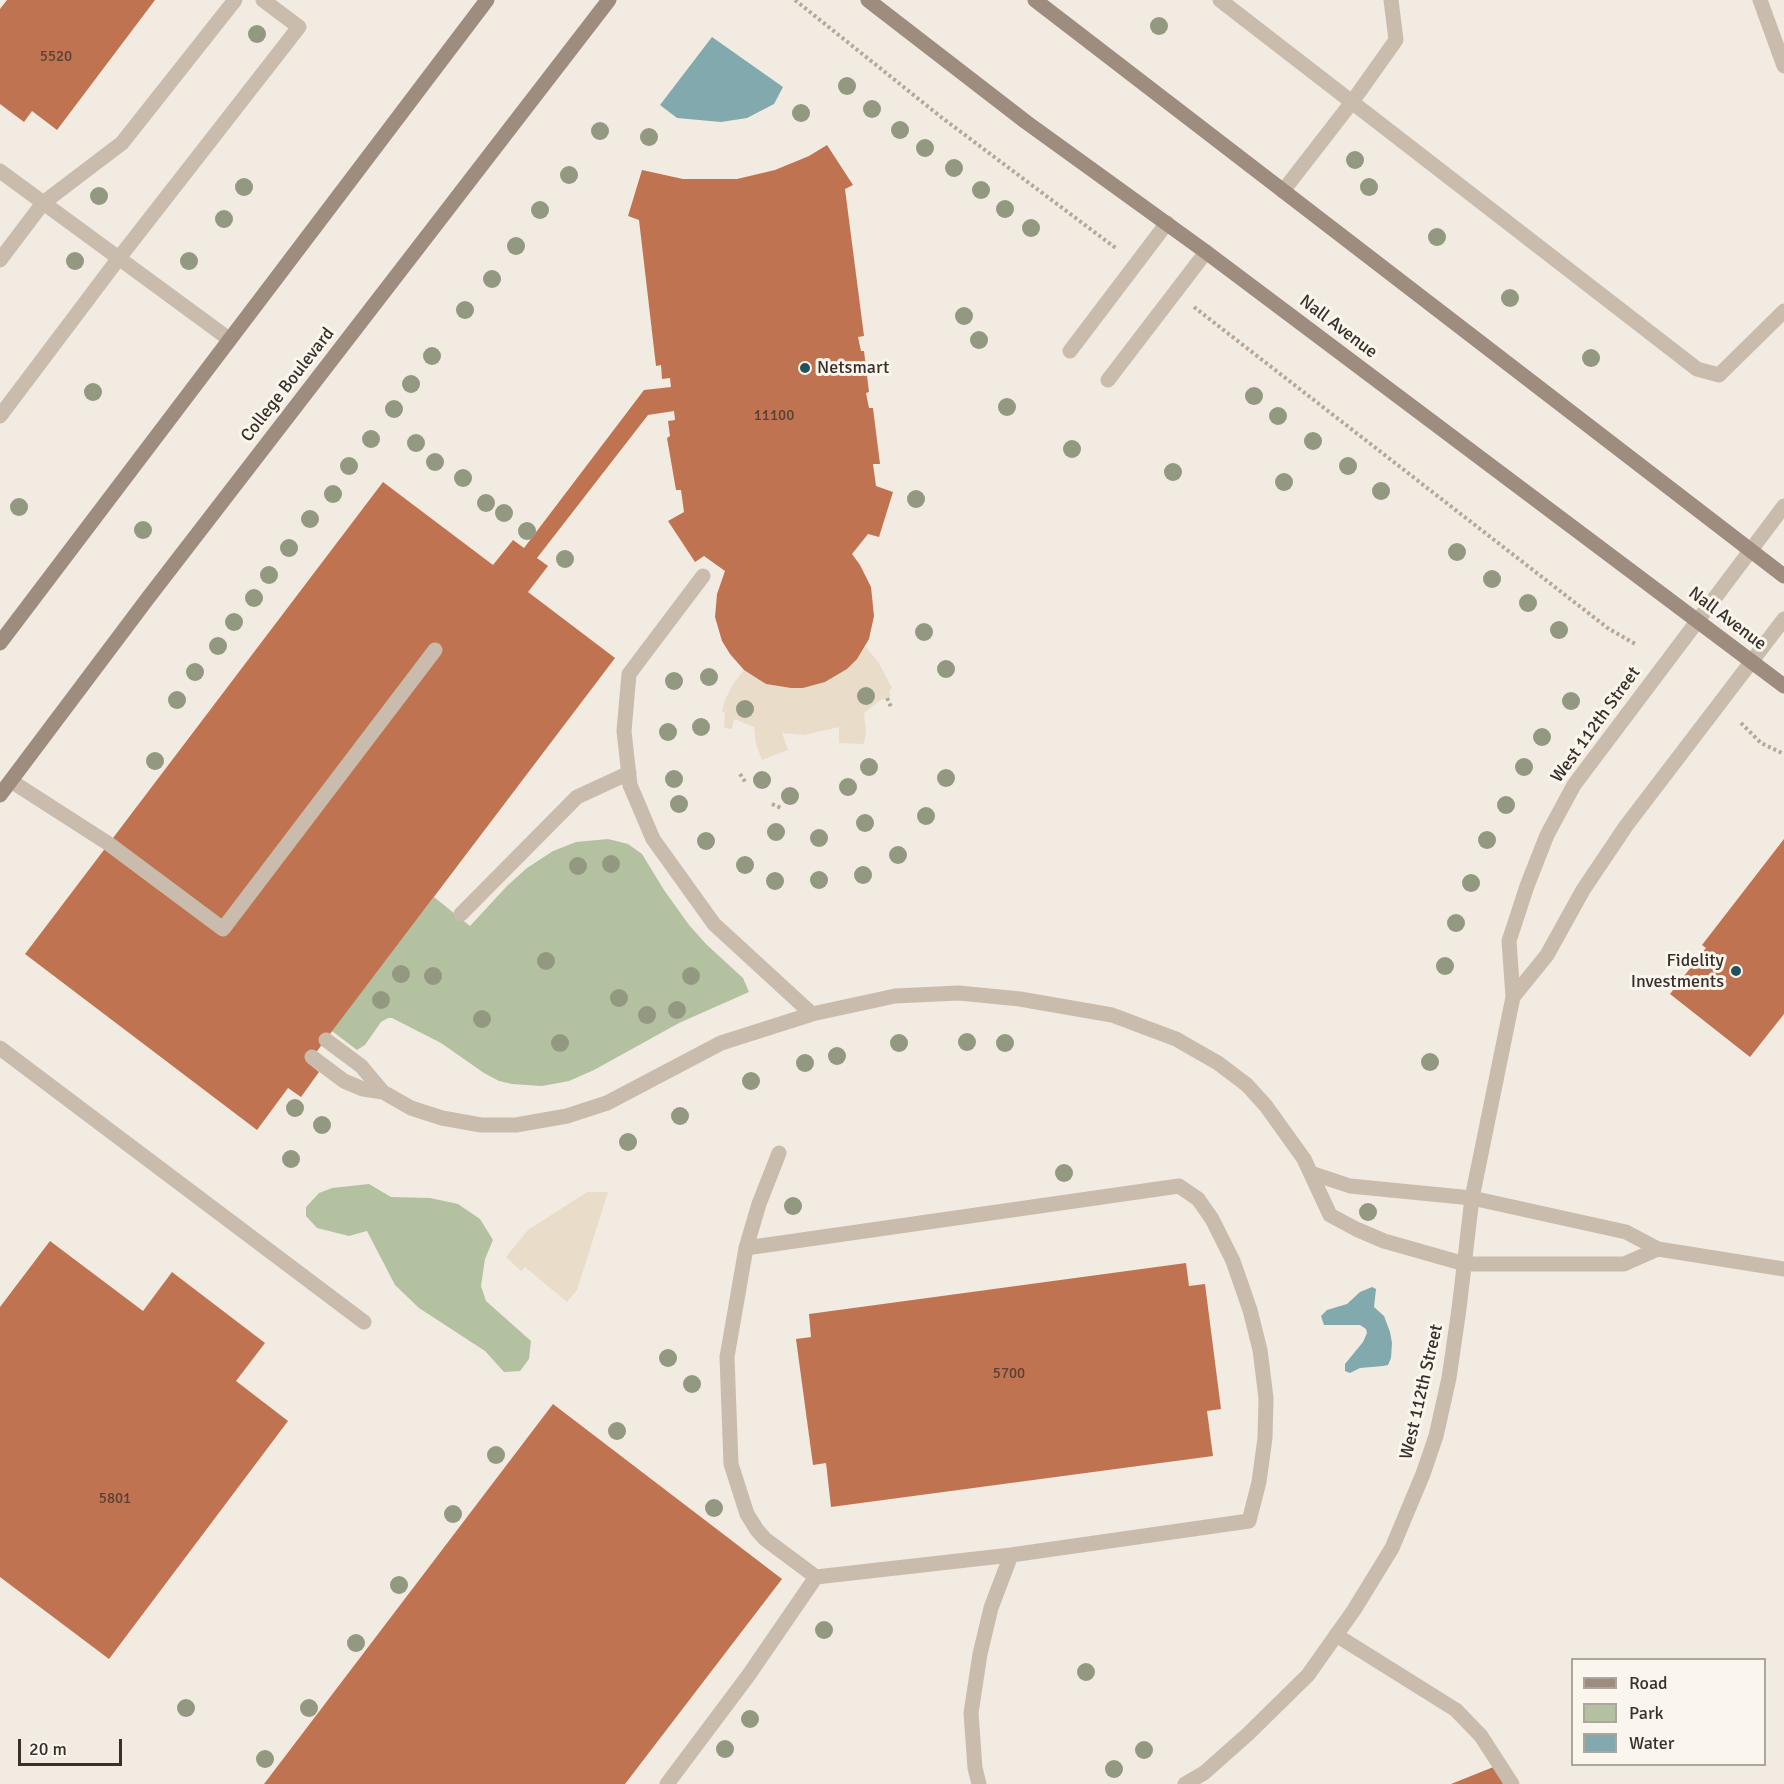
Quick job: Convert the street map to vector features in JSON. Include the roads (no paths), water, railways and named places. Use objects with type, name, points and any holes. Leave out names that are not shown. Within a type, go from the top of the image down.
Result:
[{"type":"main road","points":[[0,643],[487,0]]},
{"type":"main road","name":"College Boulevard","points":[[0,795],[155,588],[609,0]]},
{"type":"main road","name":"Nall Avenue","points":[[868,0],[1026,122],[1206,252],[1784,686]]},
{"type":"main road","points":[[1035,0],[1784,576]]},
{"type":"street","points":[[0,260],[43,203],[122,143],[235,0]]},
{"type":"street","points":[[0,416],[119,258],[299,27],[263,0]]},
{"type":"street","points":[[1220,0],[1697,369],[1719,375],[1784,311]]},
{"type":"street","points":[[1283,191],[1352,102],[1396,40],[1391,0]]},
{"type":"street","points":[[1760,0],[1784,66]]},
{"type":"street","points":[[0,171],[229,339]]},
{"type":"street","points":[[1070,351],[1167,223]]},
{"type":"street","points":[[1108,380],[1206,252]]},
{"type":"street","name":"West 112th Street","points":[[1185,1784],[1204,1773],[1308,1675],[1354,1611],[1392,1548],[1436,1436],[1449,1378],[1472,1198],[1513,997],[1509,941],[1547,835],[1574,785],[1784,506]]},
{"type":"street","points":[[703,576],[628,674],[624,731],[630,785],[653,839],[694,899],[714,924],[812,1014]]},
{"type":"street","name":"West 112th Street","points":[[1513,997],[1547,955],[1583,890],[1626,826],[1784,619]]},
{"type":"street","points":[[11,781],[109,844],[223,929],[435,650]]},
{"type":"street","points":[[461,914],[577,797],[629,773]]},
{"type":"street","points":[[326,1040],[361,1066],[383,1092],[411,1108],[442,1118],[481,1125],[516,1125],[567,1116],[607,1103],[721,1042],[812,1014],[895,996],[959,993],[1020,999],[1112,1015],[1176,1039],[1218,1063],[1247,1085],[1266,1106],[1304,1160],[1330,1215],[1383,1241],[1465,1264],[1624,1264],[1658,1249]]},
{"type":"street","points":[[0,1048],[364,1322]]},
{"type":"street","points":[[312,1057],[344,1081],[363,1089],[383,1092]]},
{"type":"street","points":[[746,1248],[1179,1186],[1198,1199],[1212,1219],[1233,1261],[1250,1310],[1260,1350],[1266,1398],[1265,1438],[1259,1482],[1249,1521],[1011,1555],[816,1576],[765,1539],[747,1514],[730,1464],[727,1357],[746,1248],[778,1153]]},
{"type":"street","points":[[1311,1173],[1350,1186],[1472,1198],[1626,1232],[1658,1249],[1784,1269]]},
{"type":"street","points":[[979,1784],[975,1768],[971,1713],[980,1654],[991,1608],[1011,1555]]},
{"type":"street","points":[[667,1784],[748,1676],[816,1576]]},
{"type":"street","points":[[1336,1635],[1456,1710],[1481,1736],[1512,1784]]},
{"type":"water","points":[[712,37],[783,87],[774,104],[747,118],[721,122],[677,118],[660,105]]},
{"type":"water","points":[[1372,1287],[1376,1289],[1374,1307],[1384,1316],[1390,1332],[1391,1358],[1388,1365],[1360,1368],[1350,1373],[1345,1371],[1345,1364],[1363,1342],[1367,1333],[1366,1329],[1360,1325],[1324,1325],[1321,1316],[1327,1310],[1347,1304],[1360,1292]]},
{"type":"place","name":"Netsmart","points":[[805,368]]},
{"type":"place","name":"Fidelity Investments","points":[[1736,971]]}]
